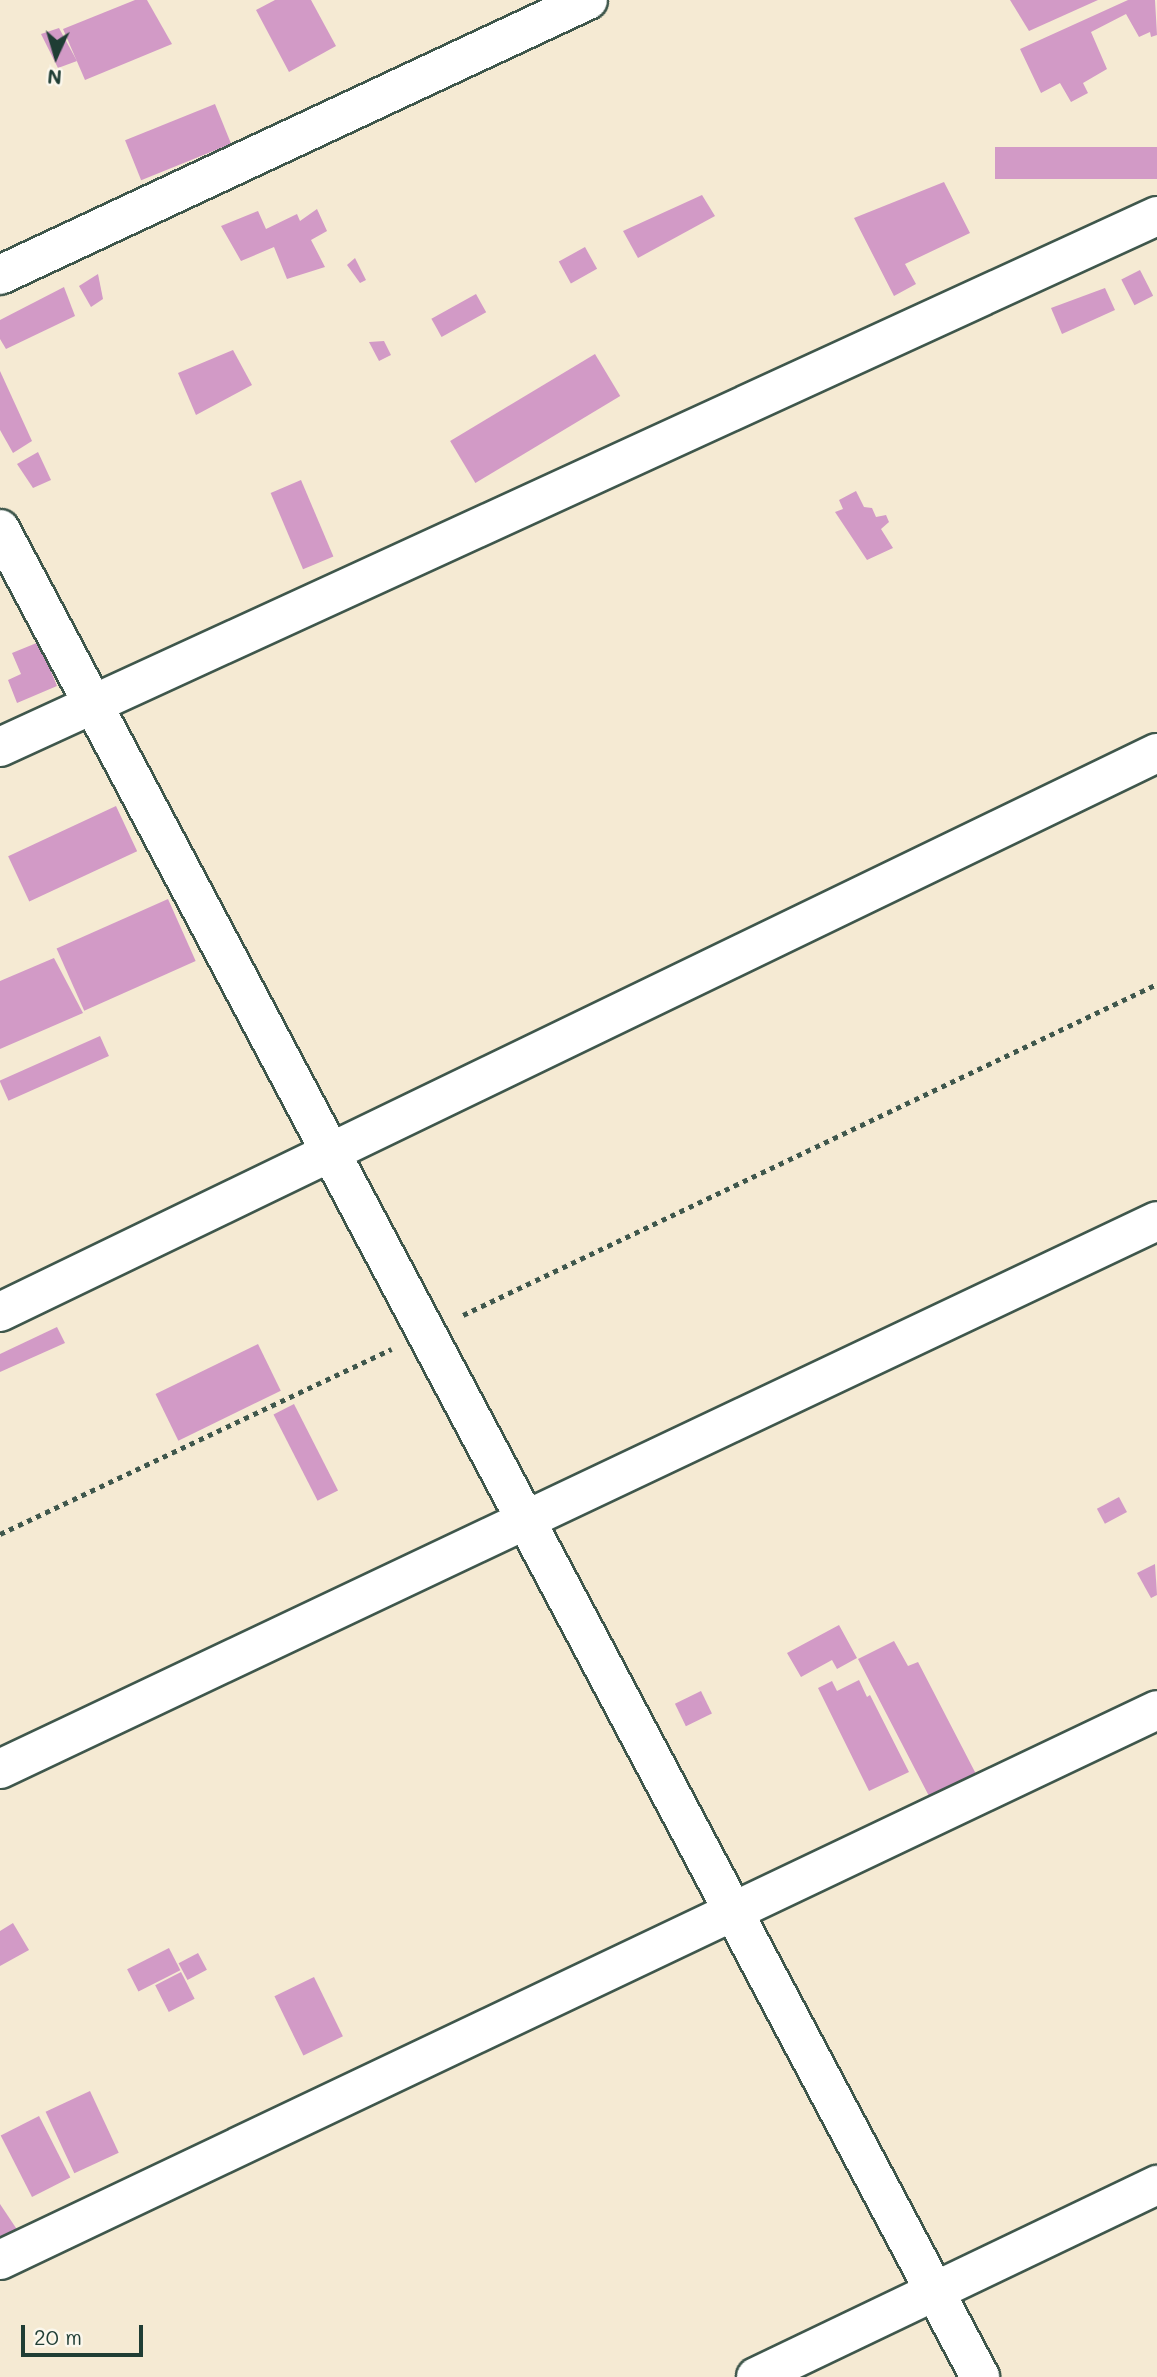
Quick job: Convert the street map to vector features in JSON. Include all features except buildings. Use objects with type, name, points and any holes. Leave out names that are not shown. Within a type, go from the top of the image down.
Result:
[{"type":"street","points":[[0,275],[588,0]]},
{"type":"street","points":[[0,747],[1157,216]]},
{"type":"street","points":[[0,529],[981,2377]]},
{"type":"street","points":[[0,1312],[1157,753]]},
{"type":"street","points":[[0,1769],[1157,1221]]},
{"type":"street","points":[[0,2260],[1157,1710]]},
{"type":"street","points":[[755,2377],[1157,2185]]},
{"type":"path","points":[[0,1534],[1157,984]]}]
